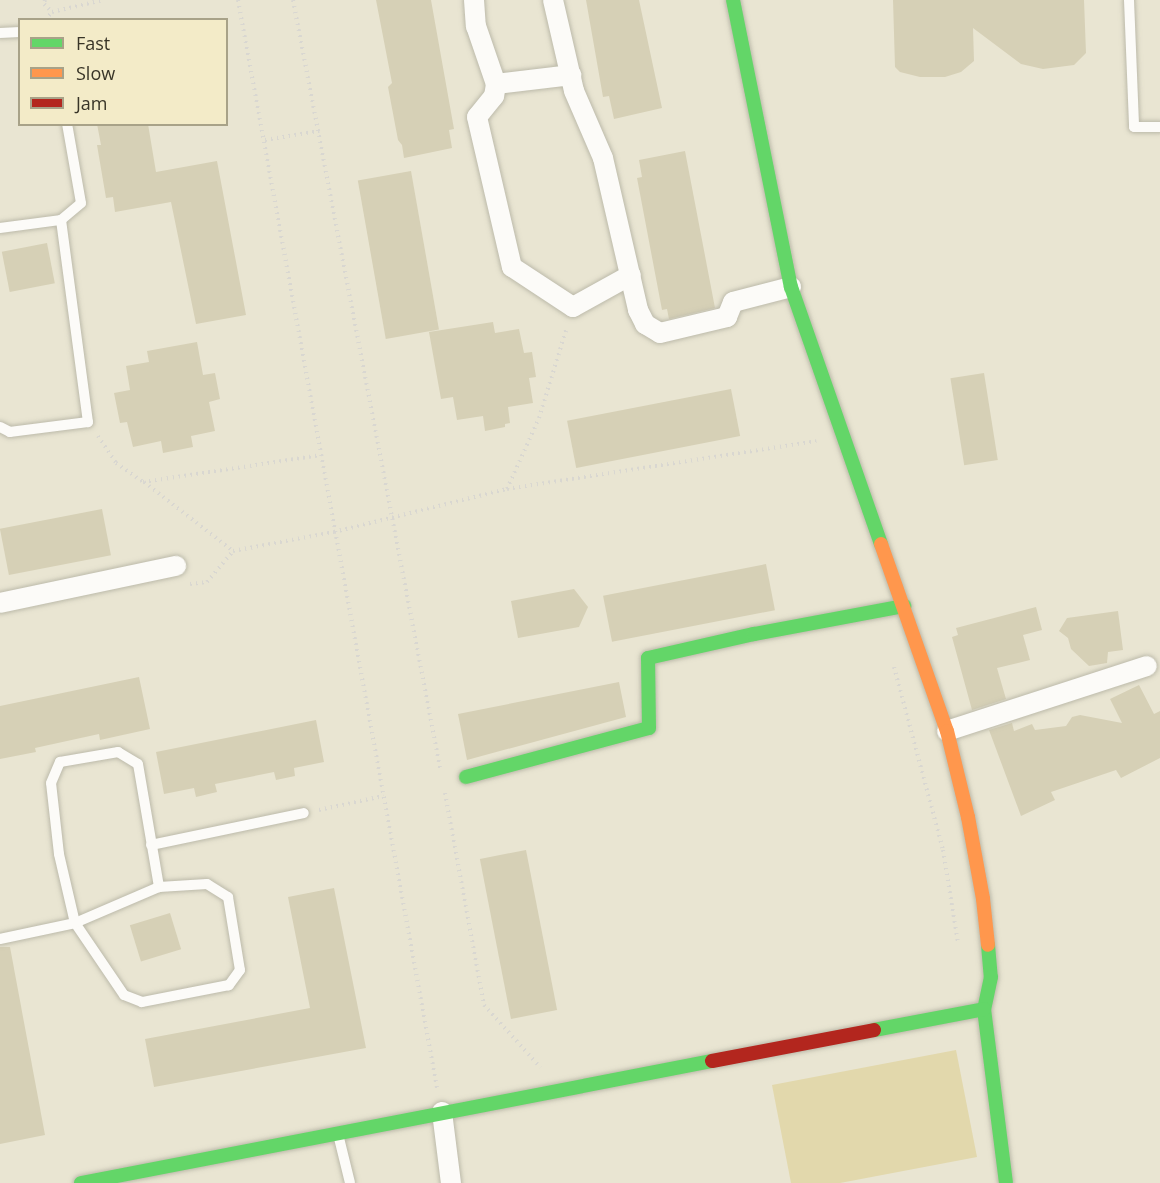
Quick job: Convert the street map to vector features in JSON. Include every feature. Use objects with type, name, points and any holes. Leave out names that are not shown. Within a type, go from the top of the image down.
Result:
[{"type":"street","points":[[474,0],[476,26],[496,84],[494,96],[477,117],[512,267],[573,307],[631,275]]},
{"type":"street","points":[[553,0],[574,91],[603,158],[638,310],[645,324],[660,333],[728,317],[733,302],[790,287]]},
{"type":"street","points":[[733,0],[790,287],[947,731],[968,817],[983,899],[991,976],[984,1009],[1006,1183]]},
{"type":"street","points":[[496,84],[571,75]]},
{"type":"street","points":[[0,603],[176,566]]},
{"type":"street","points":[[466,777],[649,728],[648,658],[754,634],[904,606]]},
{"type":"street","points":[[947,731],[1148,666]]},
{"type":"street","points":[[81,1183],[442,1112],[563,1092],[984,1009]]},
{"type":"street","points":[[442,1112],[451,1183]]},
{"type":"lane","points":[[1129,0],[1134,127],[1160,127]]},
{"type":"lane","points":[[0,33],[18,32]]},
{"type":"lane","points":[[0,228],[60,220],[81,203],[67,126]]},
{"type":"lane","points":[[3,431],[88,422],[60,220]]},
{"type":"lane","points":[[0,939],[75,922],[159,887],[207,884],[228,897],[240,970],[229,985],[142,1002],[124,994],[75,922],[59,855],[51,783],[60,762],[118,752],[138,764],[159,887]]},
{"type":"lane","points":[[151,845],[304,813]]},
{"type":"lane","points":[[338,1132],[350,1183]]},
{"type":"path","points":[[45,0],[44,4],[52,12]]},
{"type":"path","points":[[47,18],[52,12],[103,0]]},
{"type":"path","points":[[238,0],[442,1112]]},
{"type":"path","points":[[293,0],[442,779]]},
{"type":"path","points":[[265,140],[319,131]]},
{"type":"path","points":[[507,489],[539,418],[573,307]]},
{"type":"path","points":[[88,422],[116,463],[233,551]]},
{"type":"path","points":[[814,429],[821,451]]},
{"type":"path","points":[[176,566],[181,585],[207,582],[233,551],[334,532],[507,489],[818,441]]},
{"type":"path","points":[[143,482],[321,455]]},
{"type":"path","points":[[891,657],[943,850],[960,954]]},
{"type":"path","points":[[444,790],[484,1005],[563,1092]]},
{"type":"path","points":[[304,813],[383,796]]},
{"type":"shaded area","points":[[956,1050],[977,1157],[840,1183],[791,1183],[772,1085]]},
{"type":"building","points":[[376,0],[431,0],[454,129],[449,130],[452,148],[404,158],[402,145],[398,140],[388,87],[392,83]]},
{"type":"building","points":[[586,0],[639,0],[662,108],[614,119],[609,96],[603,97]]},
{"type":"building","points":[[893,0],[1084,0],[1086,53],[1074,65],[1043,69],[1021,64],[973,28],[974,61],[961,72],[945,77],[920,77],[900,72],[895,67]]},
{"type":"building","points":[[97,126],[148,126],[156,172],[217,161],[246,315],[196,324],[171,202],[115,212],[113,197],[106,198],[97,145],[101,145]]},
{"type":"building","points":[[685,151],[715,308],[669,319],[667,309],[662,310],[637,178],[642,177],[639,160]]},
{"type":"building","points":[[411,171],[439,330],[386,339],[358,180]]},
{"type":"building","points":[[47,243],[55,283],[10,292],[2,252]]},
{"type":"building","points":[[493,322],[495,333],[519,329],[524,353],[532,352],[536,377],[529,378],[533,403],[508,407],[510,423],[505,424],[505,427],[485,431],[483,416],[457,420],[453,397],[441,399],[429,332]]},
{"type":"building","points":[[197,342],[203,375],[215,373],[220,399],[209,402],[215,431],[191,436],[193,447],[163,453],[161,441],[133,447],[127,422],[120,423],[114,393],[130,390],[126,366],[149,362],[147,351]]},
{"type":"building","points":[[984,373],[998,460],[964,465],[950,378]]},
{"type":"building","points":[[731,389],[740,436],[576,468],[567,421]]},
{"type":"building","points":[[102,509],[111,555],[9,575],[0,529]]},
{"type":"building","points":[[766,564],[775,610],[612,642],[603,596]]},
{"type":"building","points":[[574,589],[588,607],[579,627],[518,638],[511,601]]},
{"type":"building","points":[[1036,607],[1042,630],[1023,635],[1030,660],[997,668],[1006,699],[972,710],[952,637],[958,635],[956,628]]},
{"type":"building","points":[[1118,611],[1123,650],[1108,652],[1107,663],[1089,666],[1071,649],[1068,638],[1059,631],[1067,618]]},
{"type":"building","points":[[139,677],[150,729],[100,740],[99,734],[35,748],[36,752],[0,759],[0,706]]},
{"type":"building","points":[[619,682],[626,717],[467,760],[458,714]]},
{"type":"building","points":[[1139,685],[1154,714],[1160,711],[1160,758],[1121,778],[1116,770],[1051,792],[1055,800],[1021,816],[989,730],[1012,723],[1014,731],[1032,724],[1035,730],[1066,726],[1072,717],[1080,715],[1122,723],[1110,699]]},
{"type":"building","points":[[316,720],[324,762],[294,768],[295,776],[276,780],[274,772],[215,784],[217,792],[196,797],[194,788],[164,794],[156,752]]},
{"type":"building","points":[[526,850],[557,1010],[511,1019],[480,859]]},
{"type":"building","points":[[334,888],[366,1048],[154,1087],[145,1039],[310,1008],[288,897]]},
{"type":"building","points":[[170,913],[181,949],[141,962],[130,925]]},
{"type":"building","points":[[0,947],[10,947],[45,1135],[0,1144]]},
{"type":"traffic: fast","points":[[733,0],[791,287],[881,544]]},
{"type":"traffic: fast","points":[[466,777],[649,728],[648,658],[754,634],[904,606]]},
{"type":"traffic: fast","points":[[988,945],[991,977],[984,1009],[1006,1183]]},
{"type":"traffic: fast","points":[[874,1030],[984,1009]]},
{"type":"traffic: fast","points":[[81,1183],[712,1061]]},
{"type":"traffic: slow","points":[[881,544],[947,731],[968,817],[983,899],[988,945]]},
{"type":"traffic: jam","points":[[712,1061],[874,1030]]}]
